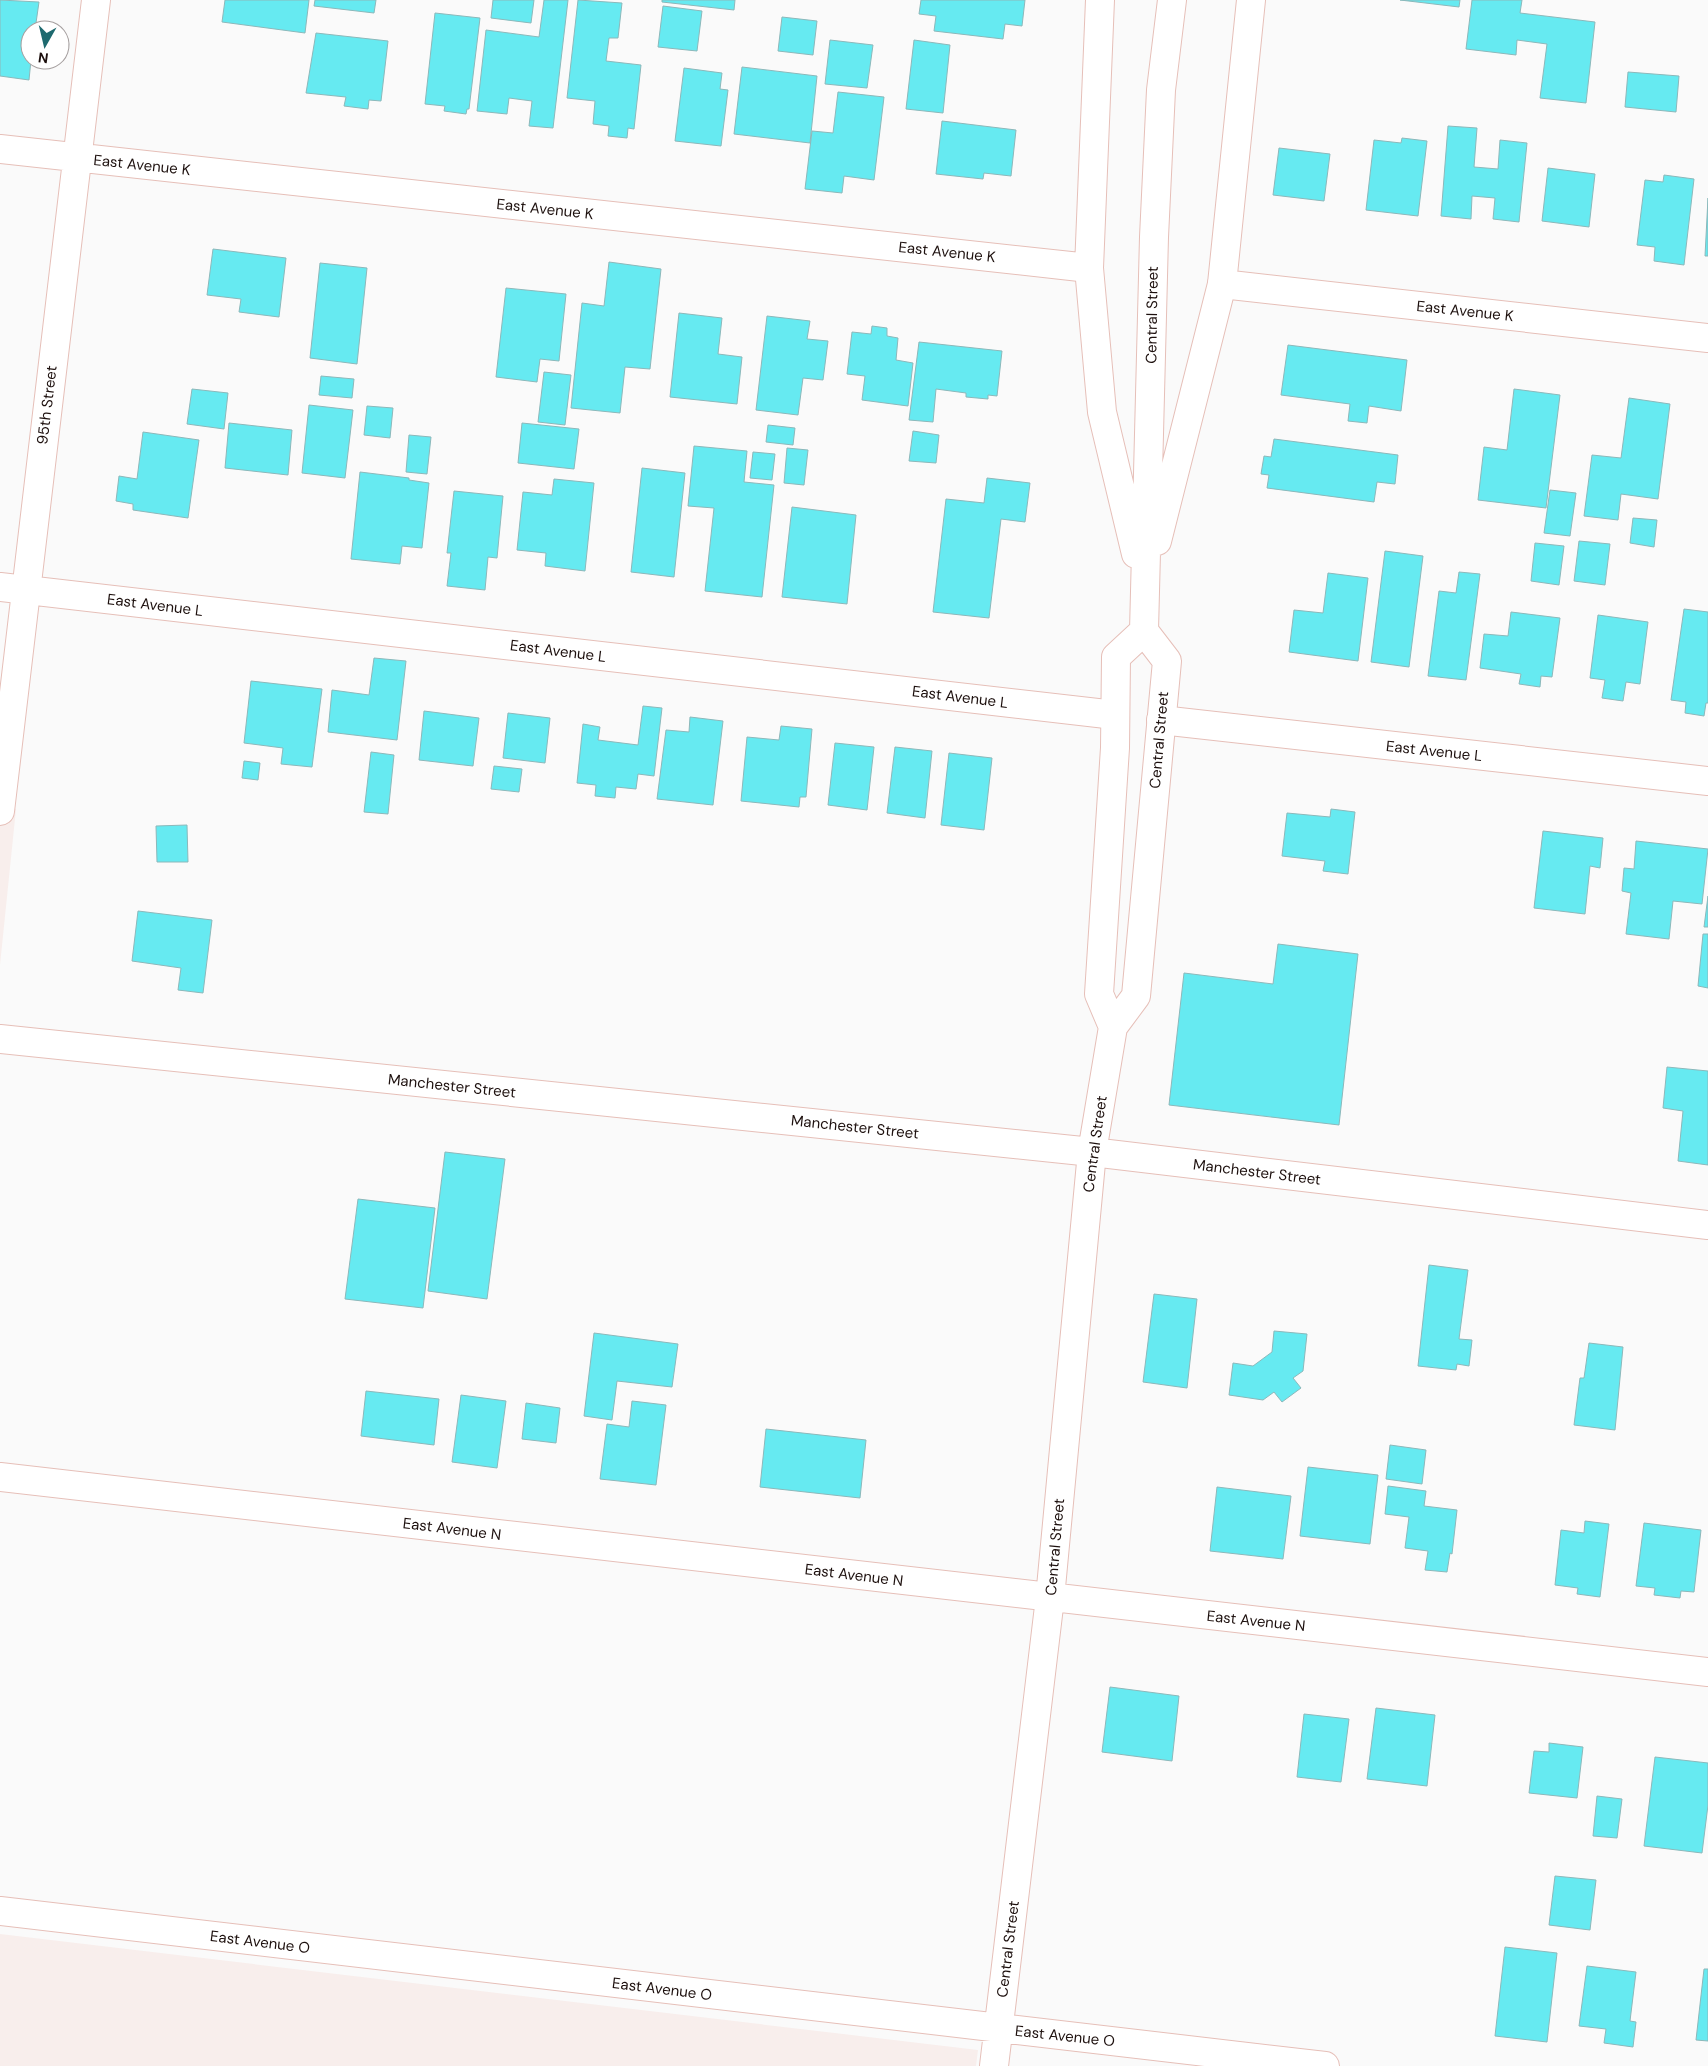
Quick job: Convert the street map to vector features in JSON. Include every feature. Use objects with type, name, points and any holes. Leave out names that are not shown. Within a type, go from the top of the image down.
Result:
[{"type":"street","name":"95th Street","points":[[0,811],[12,589],[77,158],[96,0]]},
{"type":"street","points":[[1100,0],[1089,268],[1102,412],[1145,589]]},
{"type":"street","name":"Central Street","points":[[994,2066],[1050,1598],[1092,1152],[1113,1027],[1136,996],[1161,720],[1166,661],[1144,631],[1154,237],[1161,90],[1172,0]]},
{"type":"street","points":[[1145,589],[1222,284],[1251,0]]},
{"type":"street","name":"East Avenue K","points":[[0,149],[1089,268]]},
{"type":"street","name":"East Avenue K","points":[[1222,284],[1708,338]]},
{"type":"street","name":"East Avenue L","points":[[12,589],[1115,715]]},
{"type":"street","points":[[1113,1027],[1099,994],[1115,748],[1116,657],[1144,631]]},
{"type":"street","name":"East Avenue L","points":[[1161,720],[1708,781]]},
{"type":"street","name":"Manchester Street","points":[[0,1039],[1092,1152],[1708,1225]]},
{"type":"street","name":"East Avenue N","points":[[0,1478],[1708,1672]]},
{"type":"street","name":"East Avenue O","points":[[0,1911],[1325,2066]]},
{"type":"shaded area","points":[[0,807],[16,809],[0,965]]},
{"type":"shaded area","points":[[0,1934],[978,2050],[976,2066],[0,2066]]},
{"type":"building","points":[[0,0],[39,2],[36,20],[20,20],[20,70],[30,70],[29,80],[0,76]]},
{"type":"building","points":[[225,0],[309,0],[305,33],[222,22]]},
{"type":"building","points":[[315,0],[376,0],[374,13],[314,6]]},
{"type":"building","points":[[493,0],[534,0],[531,23],[491,18]]},
{"type":"building","points":[[544,0],[568,0],[553,128],[529,126],[532,101],[509,98],[507,114],[477,111],[486,30],[539,37]]},
{"type":"building","points":[[578,0],[622,3],[618,38],[609,38],[606,61],[641,65],[634,129],[628,128],[627,138],[608,136],[609,126],[593,124],[595,101],[567,98]]},
{"type":"building","points":[[662,0],[735,0],[734,10],[662,2]]},
{"type":"building","points":[[921,0],[1025,0],[1022,26],[1005,24],[1003,39],[934,31],[936,16],[919,14]]},
{"type":"building","points":[[1400,0],[1460,0],[1459,7]]},
{"type":"building","points":[[1472,0],[1522,0],[1520,13],[1595,22],[1586,103],[1540,98],[1547,44],[1517,40],[1516,55],[1466,49]]},
{"type":"building","points":[[663,6],[702,11],[697,51],[658,47]]},
{"type":"building","points":[[435,13],[480,18],[469,109],[467,109],[466,114],[444,111],[445,106],[425,104]]},
{"type":"building","points":[[782,17],[817,21],[813,55],[778,51]]},
{"type":"building","points":[[316,33],[388,41],[381,101],[369,100],[368,109],[344,106],[346,97],[306,93]]},
{"type":"building","points":[[830,40],[873,45],[867,88],[825,84]]},
{"type":"building","points":[[914,40],[950,45],[943,113],[906,109]]},
{"type":"building","points":[[742,67],[817,76],[810,143],[734,134]]},
{"type":"building","points":[[684,68],[722,73],[720,89],[728,90],[721,146],[675,141]]},
{"type":"building","points":[[1628,72],[1679,76],[1676,112],[1625,107]]},
{"type":"building","points":[[838,92],[884,97],[874,180],[844,176],[842,193],[805,189],[812,131],[833,133]]},
{"type":"building","points":[[942,121],[1016,130],[1011,176],[984,173],[983,179],[936,174]]},
{"type":"building","points":[[1448,126],[1477,128],[1474,167],[1498,169],[1500,140],[1527,143],[1519,222],[1493,219],[1495,198],[1472,196],[1471,219],[1441,216]]},
{"type":"building","points":[[1402,138],[1427,141],[1418,216],[1366,210],[1374,140],[1401,143]]},
{"type":"building","points":[[1279,148],[1330,154],[1324,201],[1273,195]]},
{"type":"building","points":[[1548,168],[1595,174],[1589,227],[1542,221]]},
{"type":"building","points":[[1664,175],[1694,179],[1684,265],[1654,261],[1655,247],[1637,245],[1645,180],[1663,182]]},
{"type":"building","points":[[1708,198],[1708,256],[1705,256]]},
{"type":"building","points":[[213,249],[286,258],[279,317],[239,312],[241,299],[207,295]]},
{"type":"building","points":[[609,262],[661,269],[650,369],[625,367],[620,413],[571,408],[582,303],[604,306]]},
{"type":"building","points":[[320,263],[367,268],[357,364],[310,358]]},
{"type":"building","points":[[506,288],[566,294],[559,361],[540,359],[537,382],[496,377]]},
{"type":"building","points":[[679,313],[722,318],[718,354],[742,357],[737,404],[670,397]]},
{"type":"building","points":[[767,316],[810,321],[807,339],[828,341],[823,380],[803,378],[798,415],[756,410]]},
{"type":"building","points":[[872,326],[887,328],[887,336],[898,338],[896,360],[913,363],[908,406],[862,400],[865,376],[847,374],[852,332],[871,334]]},
{"type":"building","points":[[919,342],[1002,351],[997,396],[988,395],[988,399],[966,397],[966,393],[936,389],[933,422],[909,420]]},
{"type":"building","points":[[1288,345],[1407,360],[1401,411],[1369,406],[1367,423],[1348,421],[1350,404],[1281,395]]},
{"type":"building","points":[[544,372],[571,375],[565,425],[538,422]]},
{"type":"building","points":[[321,376],[354,379],[352,398],[319,395]]},
{"type":"building","points":[[192,389],[228,393],[224,429],[187,424]]},
{"type":"building","points":[[1514,389],[1560,395],[1546,508],[1478,500],[1484,447],[1507,450]]},
{"type":"building","points":[[1629,398],[1670,404],[1658,499],[1621,494],[1618,520],[1584,516],[1592,455],[1621,458]]},
{"type":"building","points":[[309,405],[353,410],[345,478],[302,473]]},
{"type":"building","points":[[367,406],[393,408],[390,438],[364,435]]},
{"type":"building","points":[[229,423],[292,430],[288,475],[225,468]]},
{"type":"building","points":[[522,423],[579,429],[574,469],[518,463]]},
{"type":"building","points":[[768,425],[795,428],[793,445],[766,442]]},
{"type":"building","points":[[913,431],[939,435],[936,463],[909,461]]},
{"type":"building","points":[[143,432],[199,440],[188,518],[133,510],[133,504],[116,501],[119,476],[137,479]]},
{"type":"building","points":[[409,435],[431,437],[427,474],[406,472]]},
{"type":"building","points":[[1274,439],[1398,455],[1395,484],[1377,482],[1374,502],[1267,488],[1269,475],[1261,474],[1264,456],[1271,457]]},
{"type":"building","points":[[694,446],[747,451],[744,482],[774,485],[762,597],[705,591],[714,508],[688,506]]},
{"type":"building","points":[[787,448],[808,450],[804,485],[784,483]]},
{"type":"building","points":[[753,452],[775,454],[772,480],[750,478]]},
{"type":"building","points":[[642,468],[685,473],[674,577],[631,572]]},
{"type":"building","points":[[360,472],[409,478],[409,480],[429,483],[422,548],[402,546],[400,564],[351,559]]},
{"type":"building","points":[[987,478],[1030,483],[1025,522],[1001,519],[989,618],[933,612],[946,499],[984,503]]},
{"type":"building","points":[[554,479],[594,483],[585,571],[545,566],[546,553],[517,550],[523,492],[552,495]]},
{"type":"building","points":[[1550,490],[1576,493],[1570,536],[1544,533]]},
{"type":"building","points":[[454,491],[503,496],[497,558],[488,557],[485,590],[447,586],[451,553],[447,553]]},
{"type":"building","points":[[792,507],[856,515],[847,604],[782,597]]},
{"type":"building","points":[[1633,518],[1657,520],[1654,547],[1630,543]]},
{"type":"building","points":[[1579,541],[1610,544],[1605,585],[1574,581]]},
{"type":"building","points":[[1535,543],[1564,546],[1559,585],[1531,581]]},
{"type":"building","points":[[1385,551],[1423,556],[1409,667],[1371,662]]},
{"type":"building","points":[[1459,572],[1480,574],[1466,680],[1428,676],[1439,591],[1456,593]]},
{"type":"building","points":[[1328,573],[1368,578],[1358,661],[1289,652],[1294,610],[1323,613]]},
{"type":"building","points":[[1684,609],[1708,612],[1708,703],[1706,703],[1704,716],[1685,713],[1686,702],[1671,700]]},
{"type":"building","points":[[1511,612],[1560,618],[1552,677],[1541,676],[1540,687],[1519,684],[1521,674],[1480,668],[1484,634],[1508,636]]},
{"type":"building","points":[[1598,615],[1648,622],[1640,684],[1626,682],[1623,701],[1602,698],[1605,680],[1590,678]]},
{"type":"building","points":[[374,658],[406,661],[397,740],[328,732],[332,690],[369,695]]},
{"type":"building","points":[[251,681],[322,689],[312,767],[281,764],[283,748],[244,743]]},
{"type":"building","points":[[643,706],[662,708],[654,776],[638,774],[636,789],[616,787],[615,798],[595,796],[596,785],[577,783],[583,724],[600,727],[598,740],[638,745]]},
{"type":"building","points":[[424,711],[479,718],[473,766],[419,760]]},
{"type":"building","points":[[508,713],[550,718],[545,763],[503,758]]},
{"type":"building","points":[[690,717],[723,721],[713,805],[657,799],[666,730],[689,732]]},
{"type":"building","points":[[781,726],[812,729],[806,797],[800,797],[799,807],[741,801],[747,737],[779,740]]},
{"type":"building","points":[[835,743],[874,747],[867,810],[828,805]]},
{"type":"building","points":[[895,747],[932,751],[925,818],[887,813]]},
{"type":"building","points":[[371,752],[394,755],[388,814],[364,812]]},
{"type":"building","points":[[949,753],[992,758],[984,830],[941,825]]},
{"type":"building","points":[[244,761],[260,763],[258,780],[242,778]]},
{"type":"building","points":[[494,766],[522,769],[519,792],[491,789]]},
{"type":"building","points":[[1331,809],[1355,812],[1348,874],[1323,871],[1325,861],[1282,856],[1287,813],[1330,817]]},
{"type":"building","points":[[187,825],[188,862],[157,862],[156,826]]},
{"type":"building","points":[[1543,831],[1603,838],[1600,868],[1590,866],[1585,914],[1534,908]]},
{"type":"building","points":[[1636,841],[1708,849],[1702,904],[1673,901],[1669,939],[1626,934],[1631,893],[1622,891],[1624,868],[1634,869]]},
{"type":"building","points":[[1708,896],[1708,927],[1704,927]]},
{"type":"building","points":[[138,911],[212,920],[203,993],[178,990],[181,968],[132,961]]},
{"type":"building","points":[[1703,934],[1708,934],[1708,988],[1698,986]]},
{"type":"building","points":[[1278,944],[1358,954],[1339,1125],[1169,1105],[1184,973],[1273,984]]},
{"type":"building","points":[[1667,1067],[1708,1071],[1708,1165],[1678,1161],[1683,1111],[1663,1108]]},
{"type":"building","points":[[445,1152],[505,1159],[487,1299],[428,1291]]},
{"type":"building","points":[[358,1199],[435,1208],[423,1308],[345,1299]]},
{"type":"building","points":[[1429,1265],[1468,1270],[1459,1339],[1472,1340],[1469,1366],[1457,1364],[1456,1370],[1418,1366]]},
{"type":"building","points":[[1154,1294],[1197,1299],[1187,1388],[1143,1382]]},
{"type":"building","points":[[1274,1331],[1307,1334],[1303,1371],[1293,1378],[1301,1388],[1282,1402],[1274,1392],[1263,1400],[1229,1395],[1233,1363],[1253,1366],[1272,1352]]},
{"type":"building","points":[[594,1333],[678,1344],[672,1387],[617,1381],[612,1420],[584,1416]]},
{"type":"building","points":[[1589,1343],[1623,1347],[1615,1430],[1574,1425],[1580,1378],[1584,1378]]},
{"type":"building","points":[[366,1391],[439,1399],[434,1445],[361,1436]]},
{"type":"building","points":[[461,1395],[506,1401],[497,1468],[452,1462]]},
{"type":"building","points":[[632,1401],[666,1405],[656,1485],[600,1479],[607,1424],[629,1427]]},
{"type":"building","points":[[526,1403],[560,1408],[556,1443],[522,1439]]},
{"type":"building","points":[[766,1429],[866,1440],[860,1498],[760,1487]]},
{"type":"building","points":[[1390,1445],[1426,1450],[1422,1484],[1386,1479]]},
{"type":"building","points":[[1308,1467],[1378,1475],[1370,1544],[1300,1536]]},
{"type":"building","points":[[1388,1486],[1426,1491],[1424,1506],[1457,1510],[1452,1554],[1450,1553],[1447,1572],[1425,1570],[1428,1551],[1405,1548],[1409,1517],[1385,1514]]},
{"type":"building","points":[[1217,1487],[1291,1496],[1283,1559],[1210,1551]]},
{"type":"building","points":[[1585,1521],[1609,1524],[1600,1597],[1577,1594],[1578,1588],[1555,1585],[1561,1530],[1584,1533]]},
{"type":"building","points":[[1644,1523],[1701,1530],[1694,1592],[1681,1591],[1680,1598],[1654,1595],[1655,1588],[1636,1586]]},
{"type":"building","points":[[1110,1687],[1179,1696],[1172,1761],[1102,1752]]},
{"type":"building","points":[[1376,1708],[1435,1715],[1427,1786],[1367,1779]]},
{"type":"building","points":[[1304,1714],[1349,1719],[1341,1782],[1297,1777]]},
{"type":"building","points":[[1549,1743],[1583,1747],[1577,1798],[1529,1793],[1534,1751],[1549,1752]]},
{"type":"building","points":[[1655,1757],[1708,1763],[1708,1805],[1702,1853],[1644,1846]]},
{"type":"building","points":[[1597,1796],[1622,1799],[1617,1838],[1593,1836]]},
{"type":"building","points":[[1555,1876],[1596,1880],[1590,1930],[1549,1925]]},
{"type":"building","points":[[1505,1947],[1557,1953],[1547,2042],[1495,2036]]},
{"type":"building","points":[[1587,1966],[1636,1972],[1630,2021],[1636,2022],[1633,2047],[1604,2043],[1606,2029],[1579,2026]]},
{"type":"building","points":[[1704,1969],[1708,1969],[1708,2041],[1696,2040]]}]
